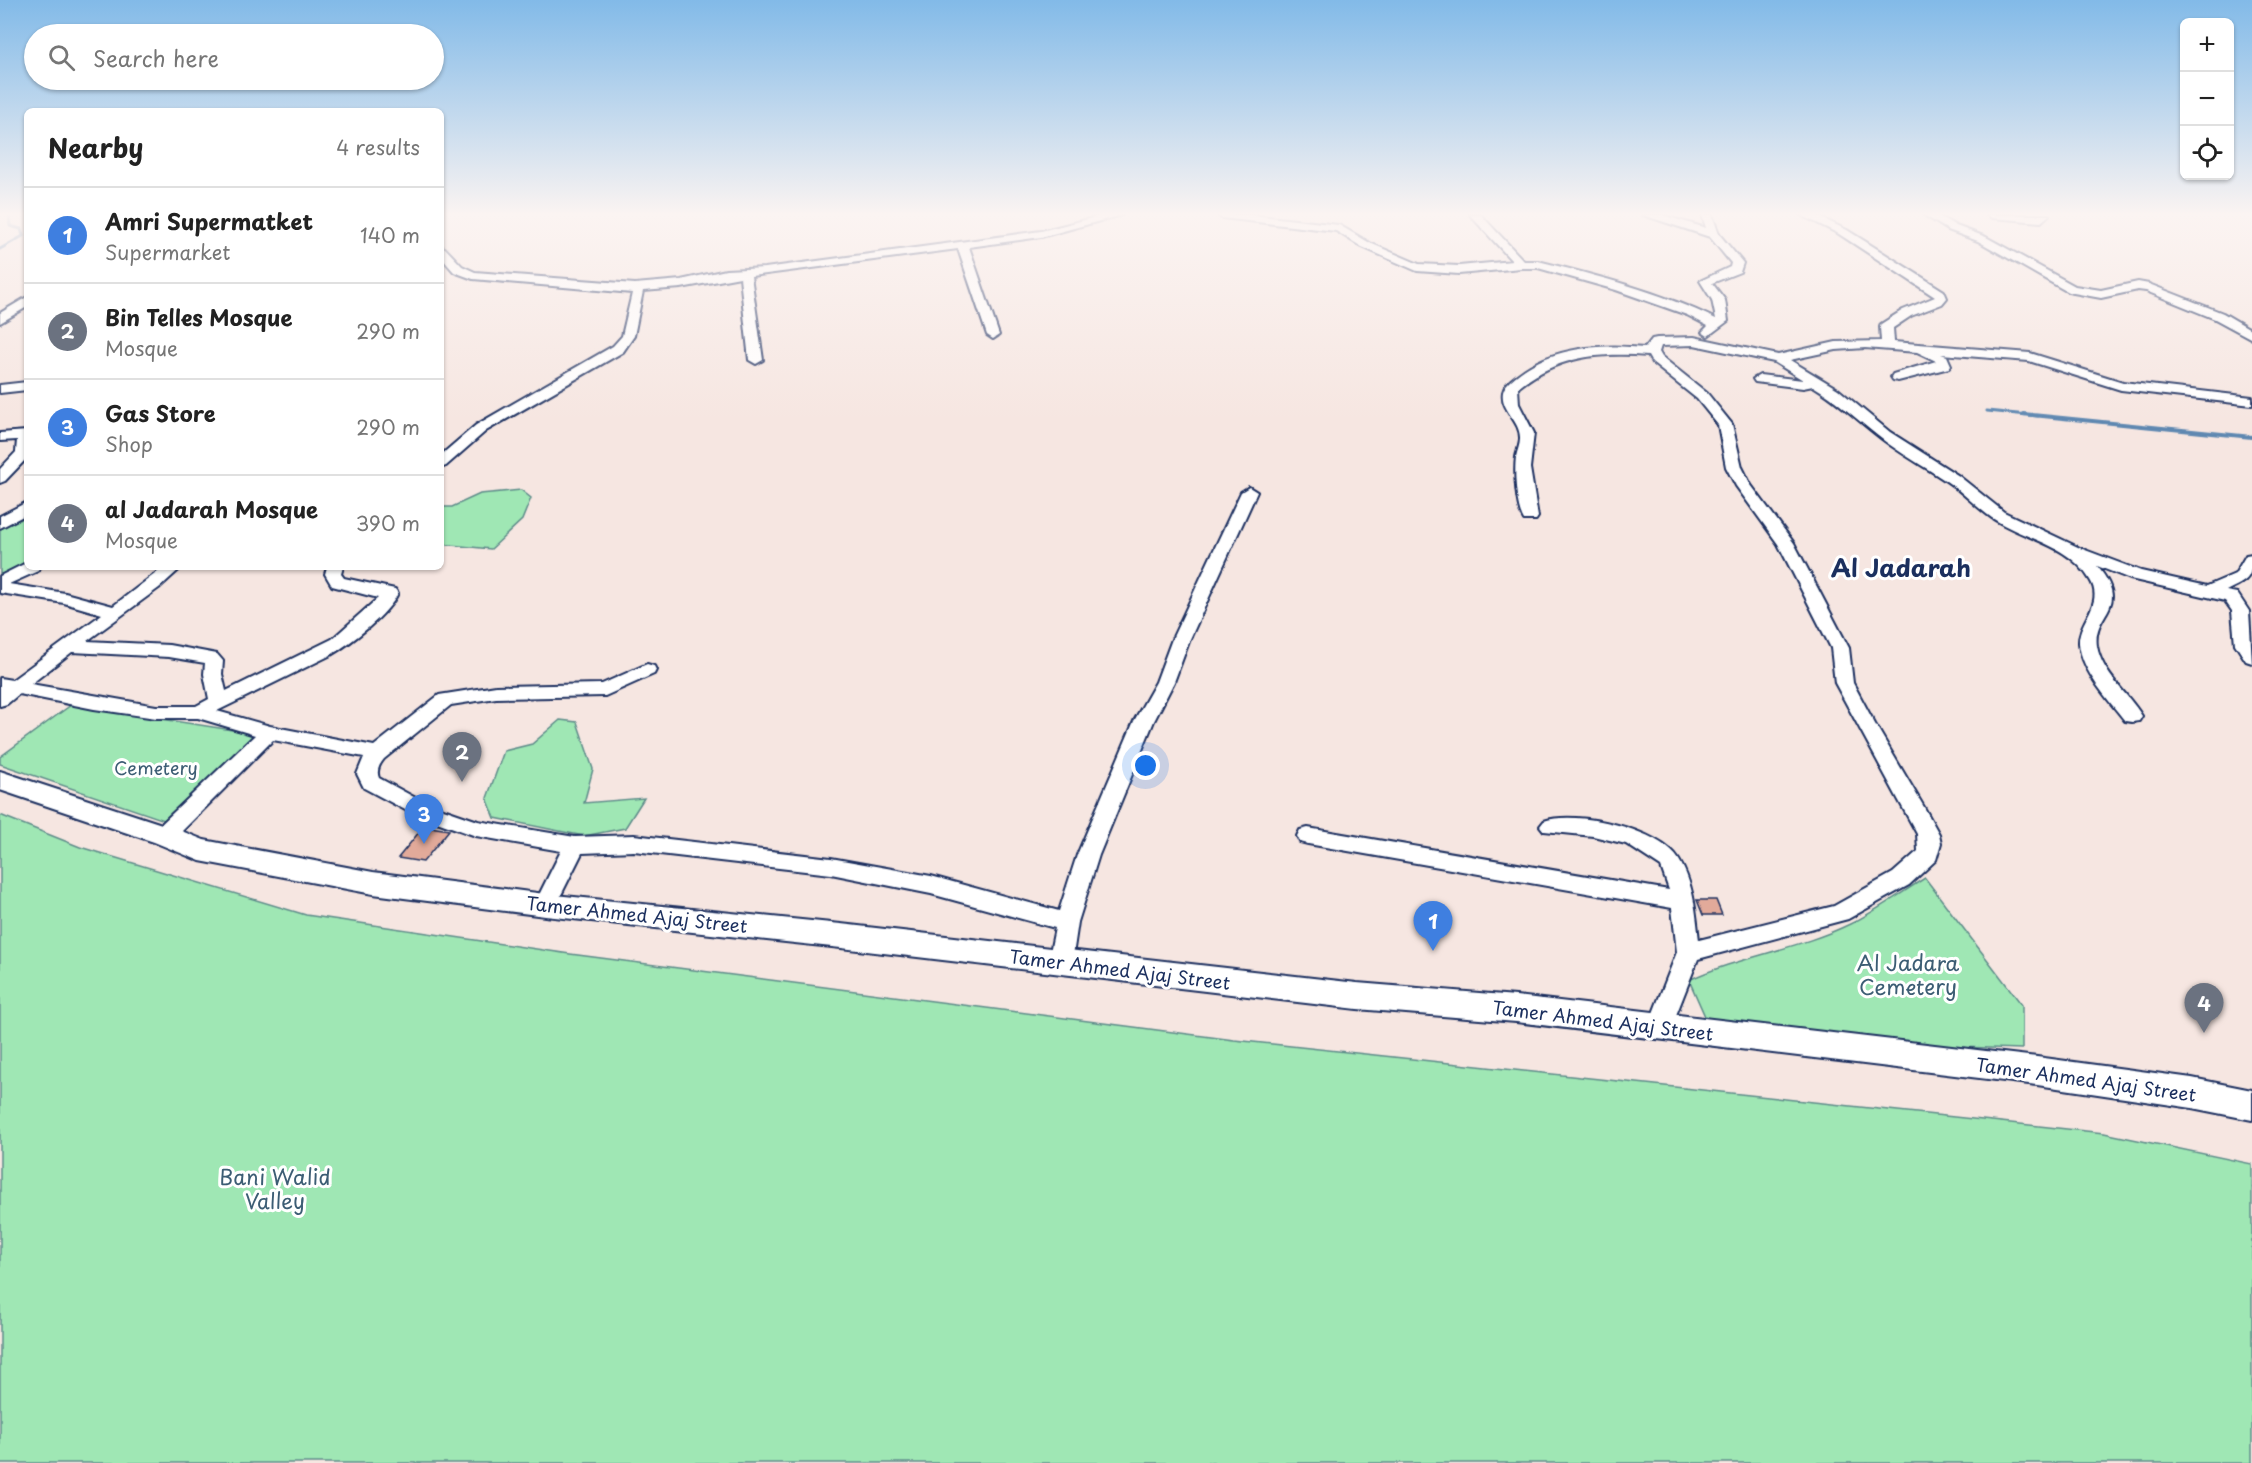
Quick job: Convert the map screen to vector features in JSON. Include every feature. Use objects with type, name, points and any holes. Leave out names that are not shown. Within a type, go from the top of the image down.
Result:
[{"type":"main road","name":"Tamer Ahmed Ajaj Street","points":[[0,780],[164,835],[200,850],[326,876],[545,905],[1357,996],[1516,1009],[1660,1026],[2037,1071],[2192,1093],[2252,1105]]},
{"type":"street","points":[[576,283],[635,288],[684,283]]},
{"type":"street","points":[[746,283],[756,360]]},
{"type":"street","points":[[976,283],[993,335]]},
{"type":"street","points":[[1605,283],[1691,312],[1717,325]]},
{"type":"street","points":[[1694,341],[1722,319],[1721,302],[1706,283]]},
{"type":"street","points":[[1888,345],[1886,327],[1907,314],[1938,302],[1941,298],[1940,294],[1923,283]]},
{"type":"street","points":[[2062,283],[2073,289],[2101,294],[2138,286],[2146,287],[2219,316],[2252,336]]},
{"type":"street","points":[[444,460],[481,428],[618,349],[628,336],[638,292],[635,288]]},
{"type":"street","points":[[0,319],[24,303]]},
{"type":"street","points":[[1689,952],[1840,913],[1901,879],[1928,854],[1930,843],[1919,816],[1865,724],[1844,682],[1840,648],[1791,552],[1744,486],[1734,467],[1725,424],[1702,396],[1664,367],[1652,352],[1652,347],[1657,342],[1694,341],[1778,358],[1833,392],[1885,435],[1954,480],[1998,515],[2074,551],[2151,580],[2231,597],[2237,601],[2243,621],[2244,643],[2252,657]]},
{"type":"street","points":[[1778,358],[1853,344],[2037,358],[2101,381],[2126,387],[2252,401]]},
{"type":"street","points":[[1898,377],[1944,365],[1942,359],[1915,348]]},
{"type":"street","points":[[1530,517],[1523,473],[1523,454],[1527,436],[1510,401],[1512,386],[1543,364],[1583,351],[1613,349],[1652,352]]},
{"type":"street","points":[[1760,379],[1803,384],[1813,381],[1812,378]]},
{"type":"street","points":[[0,389],[24,386]]},
{"type":"street","points":[[0,437],[24,446]]},
{"type":"street","points":[[0,468],[24,446]]},
{"type":"street","points":[[0,478],[24,446]]},
{"type":"street","points":[[1060,962],[1067,922],[1089,855],[1144,721],[1164,682],[1181,639],[1249,492]]},
{"type":"street","points":[[0,506],[24,506]]},
{"type":"street","points":[[0,523],[24,508]]},
{"type":"street","points":[[2074,551],[2097,576],[2104,595],[2102,606],[2090,627],[2089,650],[2110,687],[2132,716]]},
{"type":"street","points":[[2211,591],[2241,577],[2252,559]]},
{"type":"street","points":[[0,582],[26,570]]},
{"type":"street","points":[[4,691],[71,646],[170,570]]},
{"type":"street","points":[[199,712],[325,651],[338,643],[386,600],[389,593],[338,582],[334,579],[335,570]]},
{"type":"street","points":[[0,588],[65,598],[117,612]]},
{"type":"street","points":[[71,646],[169,651],[211,658],[214,661],[213,674],[219,701]]},
{"type":"street","points":[[647,670],[605,690],[496,692],[446,699],[418,719],[377,754],[369,764],[367,774],[371,783],[416,807],[476,828],[575,845],[634,843],[831,866],[931,885],[1067,922]]},
{"type":"street","points":[[4,691],[156,712],[199,712],[269,733],[325,742],[377,754]]},
{"type":"street","points":[[164,835],[269,733]]},
{"type":"street","points":[[1551,826],[1587,827],[1620,833],[1649,847],[1670,863],[1682,901],[1689,952],[1660,1026]]},
{"type":"street","points":[[1308,836],[1682,901]]},
{"type":"street","points":[[545,905],[575,845]]},
{"type":"green space","points":[[521,490],[531,498],[522,520],[491,549],[444,544],[444,507],[452,507],[480,494]]},
{"type":"green space","points":[[24,517],[24,568],[3,578],[0,577],[0,526],[13,519],[20,520]]},
{"type":"green space","name":"Cemetery","points":[[71,705],[258,734],[173,823],[0,764],[0,757]]},
{"type":"green space","points":[[560,720],[577,722],[593,769],[584,803],[644,798],[625,828],[584,836],[495,818],[487,798],[504,751],[532,744]]},
{"type":"green space","name":"Bani Walid Valley","points":[[0,815],[80,847],[306,915],[570,954],[1234,1040],[2104,1133],[2252,1164],[2252,1463],[0,1463]]},
{"type":"green space","name":"Al Jadara Cemetery","points":[[1925,878],[2022,1005],[2022,1049],[1859,1044],[1708,1023],[1689,980],[1831,933],[1869,913]]},
{"type":"building","points":[[424,826],[449,830],[423,862],[398,858]]},
{"type":"building","points":[[1697,900],[1716,900],[1722,915],[1703,915]]},
{"type":"waterway","points":[[1987,411],[2038,416]]},
{"type":"waterway","points":[[2023,414],[2252,437]]},
{"type":"place","name":"Bin Telles Mosque","points":[[462,782]]},
{"type":"place","name":"Gas Store","points":[[424,844]]},
{"type":"place","name":"Amri Supermatket","points":[[1433,951]]},
{"type":"place","name":"al Jadarah Mosque","points":[[2204,1033]]},
{"type":"district","name":"Al Jadarah","points":[[1901,567]]}]
